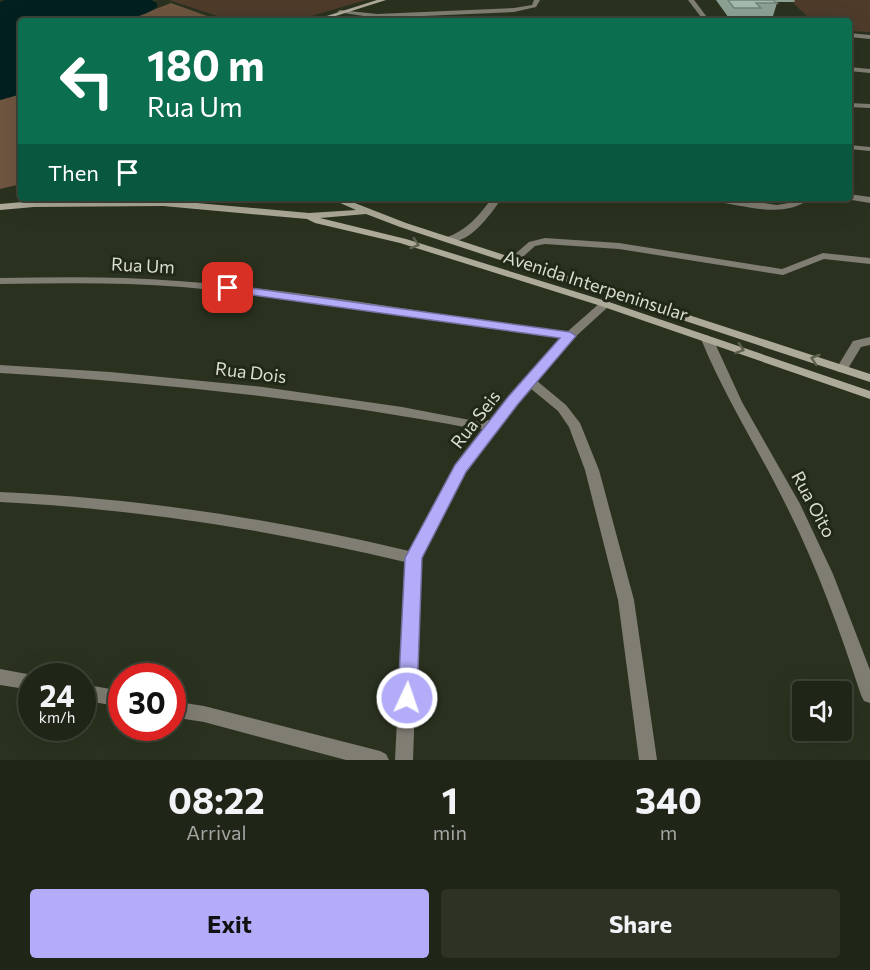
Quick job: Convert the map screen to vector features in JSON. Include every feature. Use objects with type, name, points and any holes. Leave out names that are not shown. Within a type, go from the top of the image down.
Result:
[{"type":"street","points":[[323,18],[383,0]]},
{"type":"street","points":[[340,12],[377,16],[514,10],[534,6],[537,0]]},
{"type":"street","points":[[691,0],[705,18]]},
{"type":"street","points":[[852,35],[870,37]]},
{"type":"street","points":[[852,69],[870,71]]},
{"type":"street","points":[[852,105],[870,106]]},
{"type":"street","points":[[852,147],[870,149]]},
{"type":"street","points":[[852,197],[870,200]]},
{"type":"street","points":[[0,206],[18,200]]},
{"type":"street","points":[[341,201],[368,213],[378,218],[377,224],[369,228],[356,228],[348,223],[349,218],[368,213]]},
{"type":"street","points":[[448,240],[469,231],[494,201]]},
{"type":"street","points":[[732,201],[777,208],[800,201]]},
{"type":"street","name":"Avenida Interpeninsular","points":[[0,206],[163,203],[309,216],[368,213],[870,378]]},
{"type":"street","name":"Avenida Interpeninsular","points":[[309,216],[318,221],[356,228],[605,304],[870,395]]},
{"type":"street","points":[[512,261],[532,244],[545,241],[656,251],[783,272],[823,256],[870,261]]},
{"type":"street","name":"Rua Um","points":[[0,281],[106,280],[205,286],[308,298],[570,336]]},
{"type":"street","name":"Rua Seis","points":[[404,760],[413,558],[460,469],[570,336],[605,304]]},
{"type":"street","name":"Rua Oito","points":[[707,339],[725,381],[818,554],[842,613],[870,695]]},
{"type":"street","points":[[842,369],[857,344],[870,341]]},
{"type":"street","name":"Rua Dois","points":[[0,369],[110,376],[263,391],[402,411],[475,425],[495,424]]},
{"type":"street","points":[[530,382],[562,408],[575,426],[592,470],[626,600],[648,760]]},
{"type":"street","points":[[0,497],[155,507],[286,529],[413,558]]},
{"type":"street","points":[[0,677],[18,680]]},
{"type":"street","points":[[186,711],[380,760]]},
{"type":"shaded area","points":[[169,0],[366,0],[304,18],[223,18]]},
{"type":"shaded area","points":[[790,0],[870,0],[870,32],[852,31],[852,18],[809,18]]},
{"type":"shaded area","points":[[171,3],[213,18],[133,18]]},
{"type":"shaded area","points":[[18,95],[18,185],[0,189],[0,100]]},
{"type":"water","points":[[5,0],[151,0],[157,3],[157,7],[145,14],[129,18],[18,18],[18,95],[0,100],[0,2]]},
{"type":"building","points":[[728,0],[773,0],[777,3],[756,3],[761,8],[734,8]]},
{"type":"route","points":[[228,288],[570,336],[513,400],[460,469],[413,558],[407,698]]}]
